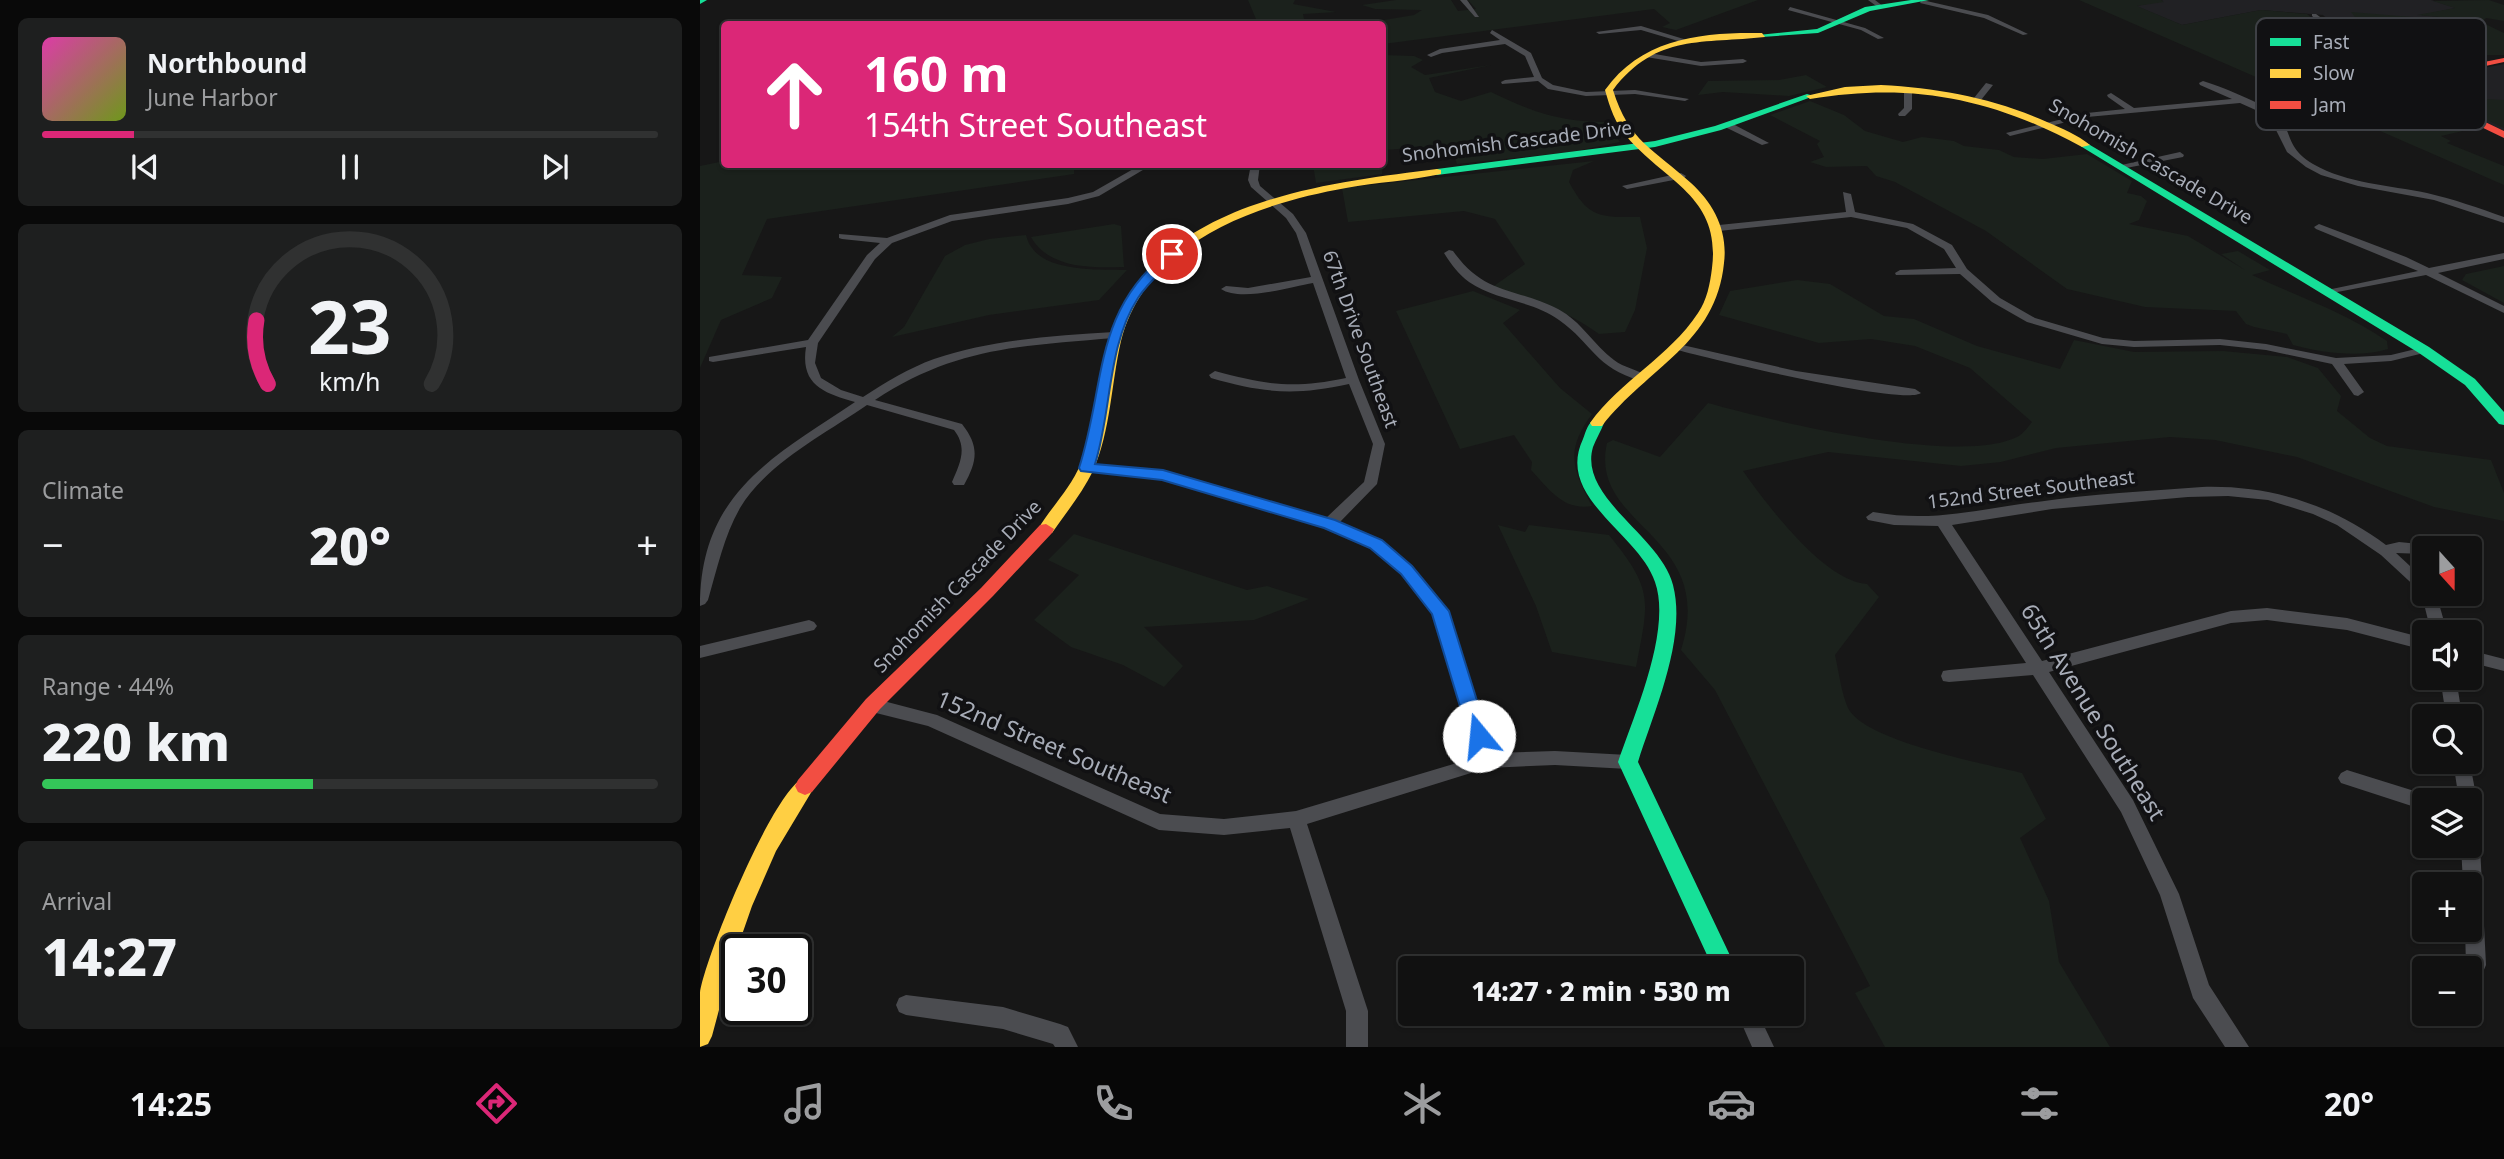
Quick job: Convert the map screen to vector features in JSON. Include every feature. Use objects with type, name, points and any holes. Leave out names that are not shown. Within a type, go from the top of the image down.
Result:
[{"type":"street","points":[[1463,0],[1477,16]]},
{"type":"street","points":[[1720,956],[1628,762],[1667,627],[1665,583],[1647,552],[1614,520],[1585,479],[1583,455],[1594,427],[1641,377],[1678,347],[1711,306],[1720,270],[1719,228],[1703,200],[1681,176],[1614,118],[1607,93],[1620,72],[1649,55],[1685,41],[1733,34],[1812,33],[1842,23],[1876,3],[1923,1],[1986,16],[2025,34]]},
{"type":"street","points":[[1790,9],[1877,34],[1880,38]]},
{"type":"street","points":[[2314,15],[2318,18]]},
{"type":"street","points":[[1599,32],[1641,28],[1685,41]]},
{"type":"street","points":[[1492,32],[1503,42],[1528,55],[1539,79]]},
{"type":"street","points":[[1431,55],[1440,51],[1503,42]]},
{"type":"street","points":[[1649,55],[1701,64],[1743,61]]},
{"type":"street","points":[[2486,64],[2504,60]]},
{"type":"street","points":[[1505,82],[1539,79],[1566,92],[1635,92],[1685,99]]},
{"type":"street","points":[[2203,83],[2256,105]]},
{"type":"street","points":[[1978,98],[1989,85]]},
{"type":"street","points":[[1902,114],[1908,109],[1908,89]]},
{"type":"street","name":"Snohomish Cascade Drive","points":[[700,1036],[720,955],[759,860],[801,792],[872,705],[1043,531],[1087,468],[1097,436],[1114,335],[1132,298],[1157,267],[1188,242],[1269,201],[1303,191],[1348,183],[1645,146],[1728,125],[1817,94],[1850,90],[1908,89],[1978,98],[2050,124],[2331,292],[2470,382],[2504,421]]},
{"type":"street","points":[[2111,95],[2132,110]]},
{"type":"street","points":[[2010,133],[2132,110],[2245,100]]},
{"type":"street","points":[[1728,125],[1765,143]]},
{"type":"street","points":[[2486,126],[2504,135]]},
{"type":"street","points":[[2282,130],[2285,144],[2293,154],[2326,172],[2354,181],[2456,203],[2504,220]]},
{"type":"street","points":[[2121,166],[2180,155]]},
{"type":"street","points":[[959,482],[970,451],[968,439],[958,427],[837,393],[816,380],[809,363],[812,343],[871,257],[888,241],[950,218],[1096,194],[1142,168]]},
{"type":"street","name":"67th Drive Southeast","points":[[1256,168],[1256,187],[1269,201],[1290,216],[1301,233],[1353,380],[1379,444],[1370,484],[1329,524]]},
{"type":"street","points":[[1627,186],[1681,176]]},
{"type":"street","points":[[1846,194],[1851,214]]},
{"type":"street","points":[[1719,228],[1851,214],[1910,226],[1930,234],[1948,247],[1963,271],[1996,300],[2031,320],[2102,341],[2134,344],[2220,342],[2266,347],[2336,361],[2391,358],[2424,350]]},
{"type":"street","points":[[2319,227],[2430,272],[2504,310]]},
{"type":"street","points":[[842,236],[888,241]]},
{"type":"street","points":[[1449,253],[1473,283],[1496,294],[1530,302],[1556,313],[1579,329],[1612,364],[1641,377]]},
{"type":"street","points":[[2331,292],[2504,256]]},
{"type":"street","points":[[1900,273],[1963,271]]},
{"type":"street","points":[[1226,289],[1248,291],[1318,279]]},
{"type":"street","points":[[700,600],[727,519],[744,492],[771,464],[864,401],[901,378],[937,362],[972,352],[1114,335]]},
{"type":"street","points":[[713,359],[812,343]]},
{"type":"street","points":[[1678,347],[1745,367],[1811,380],[1915,393]]},
{"type":"street","points":[[2336,361],[2358,392]]},
{"type":"street","points":[[1215,375],[1267,390],[1286,391],[1353,380]]},
{"type":"street","points":[[1087,468],[1163,475],[1329,524],[1376,544],[1406,570],[1440,611],[1487,761]]},
{"type":"street","name":"152nd Street Southeast","points":[[1873,517],[1898,523],[1944,524],[2026,508],[2240,491],[2278,496],[2322,512],[2361,532],[2412,570]]},
{"type":"street","name":"65th Avenue Southeast","points":[[1944,524],[2127,806],[2169,894],[2200,991],[2238,1047]]},
{"type":"street","points":[[2385,550],[2412,548]]},
{"type":"street","points":[[1949,676],[2039,668],[2231,617],[2267,614],[2347,624],[2412,641]]},
{"type":"street","points":[[700,652],[809,626]]},
{"type":"street","points":[[2482,659],[2504,665]]},
{"type":"street","name":"152nd Street Southeast","points":[[872,705],[931,720],[1159,822],[1224,827],[1296,819],[1487,761],[1555,758],[1628,762]]},
{"type":"street","points":[[2347,778],[2412,798]]},
{"type":"street","points":[[1296,819],[1357,1011],[1357,1047]]},
{"type":"street","points":[[2471,858],[2476,956]]},
{"type":"street","points":[[906,1005],[1003,1018],[1060,1035],[1067,1047]]},
{"type":"street","points":[[1753,1026],[1763,1047]]},
{"type":"shaded area","points":[[1248,0],[1295,0],[1293,4],[1336,12],[1303,14],[1304,21],[1257,21]]},
{"type":"shaded area","points":[[1396,0],[1451,0],[1458,11],[1476,9],[1468,0],[1758,0],[1676,30],[1662,27],[1670,23],[1654,9],[1386,44],[1386,21],[1378,21],[1414,15],[1422,10],[1375,9],[1362,5]]},
{"type":"shaded area","points":[[2079,0],[2161,0],[2164,2],[2137,6],[2182,25],[2261,10],[2307,14],[2312,18],[2256,18],[2256,77]]},
{"type":"shaded area","points":[[2161,0],[2431,0],[2456,8],[2421,15],[2441,18],[2326,18],[2323,15],[2261,10],[2182,25],[2136,6],[2163,1]]},
{"type":"shaded area","points":[[2489,0],[2504,5],[2504,21],[2417,15],[2455,8],[2433,1]]},
{"type":"shaded area","points":[[2351,12],[2425,18],[2356,18]]},
{"type":"shaded area","points":[[2486,24],[2504,33],[2504,55],[2487,55]]},
{"type":"shaded area","points":[[1386,55],[1414,56],[1423,60],[1411,67],[1425,75],[1491,65],[1429,78],[1435,92],[1461,101],[1491,92],[1546,114],[1572,120],[1604,122],[1620,142],[1571,152],[1457,164],[1450,145],[1386,150]]},
{"type":"shaded area","points":[[2504,64],[2504,131],[2486,122],[2486,68]]},
{"type":"shaded area","points":[[1806,75],[1827,87],[1789,96],[1723,92],[1698,95],[1708,81],[1779,80]]},
{"type":"shaded area","points":[[2486,99],[2504,100],[2504,128],[2486,120]]},
{"type":"shaded area","points":[[1810,101],[1844,115],[1865,131],[1903,142],[1922,137],[1999,150],[2014,157],[2043,159],[2087,154],[2132,181],[2127,193],[2141,196],[2147,201],[2139,220],[2129,224],[2188,236],[2245,270],[2221,254],[2238,251],[2270,270],[2252,275],[2355,322],[2387,341],[2388,349],[2353,354],[2316,350],[2293,345],[2287,334],[2246,324],[2236,311],[2145,307],[2067,289],[1986,231],[1895,182],[1876,176],[1867,166],[1826,167],[1810,162],[1824,157],[1817,144],[1820,141],[1770,115]]},
{"type":"shaded area","points":[[2378,130],[2467,130],[2441,136],[2451,141],[2447,143],[2504,166],[2504,185]]},
{"type":"shaded area","points":[[1594,161],[1573,170],[1569,182],[1576,194],[1590,209],[1605,216],[1640,217],[1647,248],[1635,310],[1625,332],[1599,334],[1548,305],[1491,288],[1525,264],[1495,219],[1464,211],[1348,222],[1342,188]]},
{"type":"shaded area","points":[[721,162],[721,168],[762,169],[1074,168],[1074,174],[767,219],[742,275],[782,277],[772,298],[721,320],[700,368],[700,166]]},
{"type":"shaded area","points":[[1314,168],[1383,168],[1382,174],[1316,183]]},
{"type":"shaded area","points":[[1114,224],[1121,226],[1124,267],[1085,266],[1060,261],[1039,248],[1031,237]]},
{"type":"shaded area","points":[[1026,235],[1032,248],[1041,257],[1054,263],[1084,269],[1127,270],[1099,300],[989,315],[892,337],[904,327],[945,256],[965,245]]},
{"type":"shaded area","points":[[2504,266],[2504,303],[2462,280],[2466,274]]},
{"type":"shaded area","points":[[1797,280],[1830,284],[1884,316],[1914,319],[1977,346],[2060,369],[2074,340],[2134,352],[2223,351],[2287,357],[2318,368],[2341,396],[2337,411],[2370,438],[2387,446],[2491,460],[2504,493],[2504,521],[2434,507],[2297,457],[2215,440],[2170,437],[2056,448],[2001,462],[1961,466],[1828,452],[1743,471],[1798,540],[1815,556],[1850,580],[1867,584],[1879,597],[1835,655],[1848,708],[1859,720],[1877,731],[1928,750],[2022,773],[2046,819],[2020,838],[2049,901],[2059,962],[2110,1047],[1885,1047],[1855,993],[1870,986],[1715,690],[1681,650],[1688,611],[1682,580],[1669,555],[1616,495],[1606,472],[1607,443],[1613,440],[1660,457],[1708,403],[1819,429],[1911,444],[1990,445],[2017,437],[2032,422],[1970,368],[1915,346],[1871,339],[1819,343],[1719,315],[1730,291]]},
{"type":"shaded area","points":[[1473,291],[1520,310],[1503,323],[1560,388],[1592,414],[1578,439],[1574,460],[1592,506],[1573,505],[1557,497],[1531,470],[1532,462],[1514,435],[1460,449],[1396,311]]},
{"type":"shaded area","points":[[1498,525],[1525,532],[1529,525],[1609,535],[1634,569],[1644,596],[1644,626],[1636,667],[1552,652],[1536,606]]},
{"type":"shaded area","points":[[1074,534],[1247,590],[1267,586],[1309,599],[1254,620],[1144,627],[1183,666],[1164,687],[1123,665],[1071,647],[1034,620],[1079,575],[1048,560]]},
{"type":"traffic: fast","points":[[1762,35],[1818,31],[1868,9],[1925,0]]},
{"type":"traffic: fast","points":[[1437,172],[1655,144],[1718,128],[1810,96]]},
{"type":"traffic: fast","points":[[2085,145],[2424,350],[2470,382],[2504,421]]},
{"type":"traffic: fast","points":[[1597,423],[1585,450],[1585,472],[1593,492],[1607,510],[1642,544],[1656,563],[1665,585],[1667,606],[1663,651],[1628,762],[1719,956]]},
{"type":"traffic: slow","points":[[1597,423],[1615,400],[1693,331],[1707,310],[1716,284],[1720,251],[1716,225],[1704,203],[1630,135],[1616,114],[1609,90],[1621,73],[1637,60],[1676,43],[1720,36],[1762,35]]},
{"type":"traffic: slow","points":[[1810,96],[1881,88],[1952,94],[2021,114],[2085,145]]},
{"type":"traffic: slow","points":[[1046,529],[1076,488],[1089,462],[1098,431],[1116,337],[1136,293],[1166,258],[1204,230],[1248,210],[1344,185],[1437,172]]},
{"type":"traffic: slow","points":[[700,1036],[729,937],[754,875],[805,786]]},
{"type":"traffic: jam","points":[[2486,64],[2504,60]]},
{"type":"traffic: jam","points":[[2486,126],[2504,135]]},
{"type":"traffic: jam","points":[[805,786],[873,704],[987,592],[1046,529]]},
{"type":"route","points":[[1172,254],[1157,267],[1132,298],[1114,335],[1097,436],[1087,468],[1163,475],[1329,524],[1376,544],[1406,570],[1440,611],[1479,736]]}]
